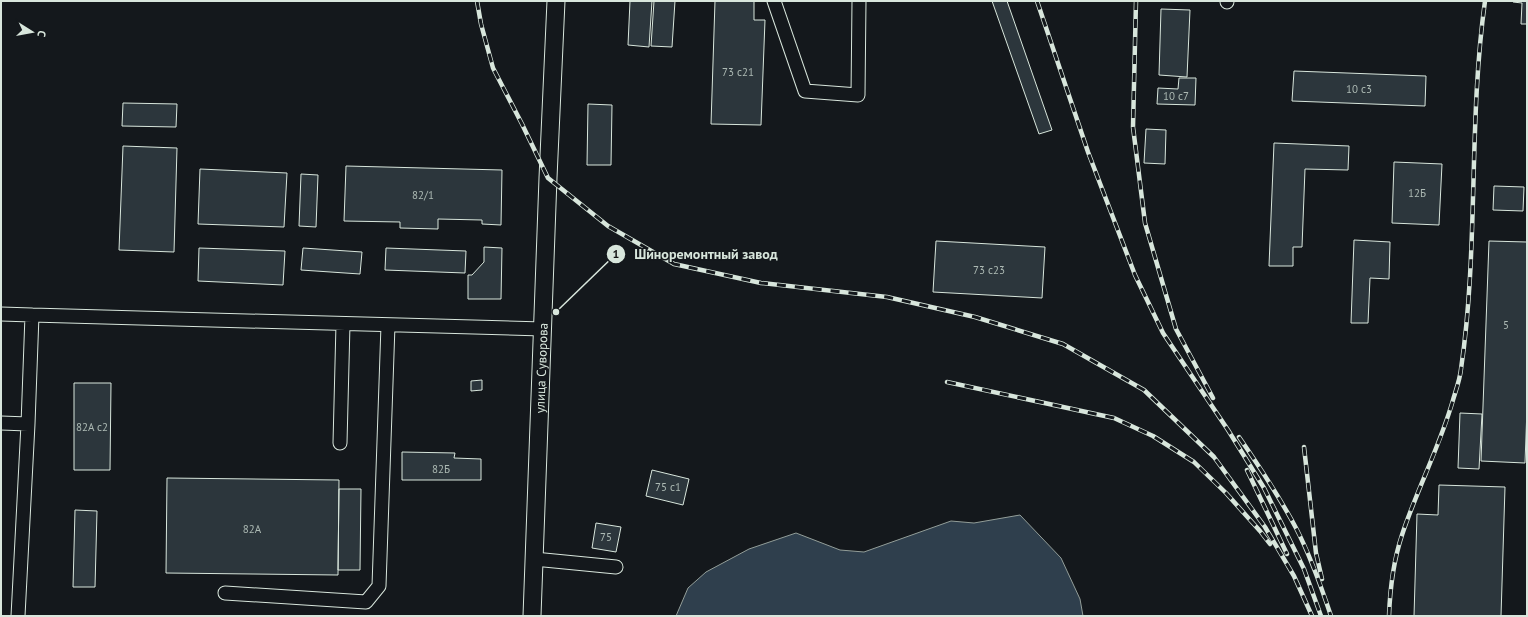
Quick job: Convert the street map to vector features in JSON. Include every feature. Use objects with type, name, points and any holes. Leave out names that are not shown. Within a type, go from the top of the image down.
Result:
[{"type":"main road","name":"улица Суворова","points":[[532,616],[556,1]]},
{"type":"lane","points":[[774,1],[805,91],[858,95],[859,1]]},
{"type":"lane","points":[[1,314],[543,329]]},
{"type":"lane","points":[[18,616],[32,315]]},
{"type":"lane","points":[[340,443],[343,324]]},
{"type":"lane","points":[[225,593],[366,602],[379,586],[388,325]]},
{"type":"lane","points":[[1,423],[28,424]]},
{"type":"lane","points":[[534,559],[616,568]]},
{"type":"water","points":[[1020,515],[1061,558],[1080,599],[1083,616],[676,616],[688,588],[706,572],[749,549],[796,533],[840,550],[864,552],[951,521],[974,523]]},
{"type":"building","points":[[630,1],[652,1],[649,47],[628,45]]},
{"type":"building","points":[[654,1],[675,1],[672,47],[651,46]]},
{"type":"building","points":[[715,1],[754,1],[754,20],[765,20],[761,125],[711,124]]},
{"type":"building","points":[[992,1],[1007,1],[1052,130],[1039,134]]},
{"type":"building","points":[[1513,1],[1527,1],[1527,24],[1521,24],[1522,3]]},
{"type":"building","points":[[1161,9],[1190,10],[1187,77],[1159,75]]},
{"type":"building","points":[[1294,71],[1426,76],[1425,106],[1292,101]]},
{"type":"building","points":[[1179,78],[1196,78],[1195,105],[1157,104],[1158,88],[1178,89]]},
{"type":"building","points":[[123,103],[177,104],[176,127],[122,126]]},
{"type":"building","points":[[588,104],[612,105],[611,165],[587,165]]},
{"type":"building","points":[[1146,129],[1166,130],[1165,164],[1144,163]]},
{"type":"building","points":[[1274,143],[1349,146],[1348,170],[1305,169],[1302,247],[1293,247],[1293,266],[1269,266]]},
{"type":"building","points":[[123,146],[177,148],[174,252],[119,250]]},
{"type":"building","points":[[1394,162],[1442,164],[1439,225],[1392,223]]},
{"type":"building","points":[[346,166],[502,170],[501,225],[482,224],[482,220],[438,219],[438,229],[400,228],[400,222],[344,221]]},
{"type":"building","points":[[200,169],[287,173],[284,227],[198,224]]},
{"type":"building","points":[[301,174],[318,175],[316,227],[299,226]]},
{"type":"building","points":[[1494,186],[1524,187],[1523,211],[1493,210]]},
{"type":"building","points":[[1354,240],[1390,242],[1389,279],[1370,278],[1368,323],[1351,323]]},
{"type":"building","points":[[936,241],[1045,247],[1042,298],[933,292]]},
{"type":"building","points":[[1489,241],[1527,242],[1527,408],[1525,463],[1481,461]]},
{"type":"building","points":[[484,247],[502,248],[501,299],[468,299],[468,275],[472,275],[484,262]]},
{"type":"building","points":[[199,248],[285,251],[283,285],[198,281]]},
{"type":"building","points":[[303,248],[362,252],[360,274],[301,270]]},
{"type":"building","points":[[386,248],[466,251],[465,273],[385,270]]},
{"type":"building","points":[[482,380],[482,390],[471,391],[471,381]]},
{"type":"building","points":[[74,383],[111,383],[110,470],[74,470]]},
{"type":"building","points":[[1460,413],[1482,414],[1479,469],[1458,468]]},
{"type":"building","points":[[402,452],[455,453],[454,458],[481,459],[481,480],[402,480]]},
{"type":"building","points":[[652,470],[689,479],[683,505],[646,496]]},
{"type":"building","points":[[167,478],[339,480],[338,575],[166,573]]},
{"type":"building","points":[[1439,485],[1505,487],[1501,616],[1414,616],[1417,514],[1438,515]]},
{"type":"building","points":[[339,489],[361,489],[360,570],[338,570]]},
{"type":"building","points":[[75,510],[97,511],[95,587],[73,587]]},
{"type":"building","points":[[596,523],[621,527],[616,552],[592,548]]},
{"type":"railway","points":[[477,1],[481,24],[493,68],[548,178],[608,226],[674,264],[761,283],[887,297],[975,317],[1063,344],[1144,390],[1214,457],[1265,527],[1294,576],[1312,616]]},
{"type":"railway","points":[[1037,1],[1088,152],[1135,275],[1163,333],[1228,430],[1264,488],[1304,569],[1321,616]]},
{"type":"railway","points":[[1136,1],[1133,127],[1145,223],[1176,329],[1213,398]]},
{"type":"railway","points":[[1389,616],[1392,576],[1396,555],[1414,501],[1448,417],[1460,373],[1467,323],[1477,93],[1485,1]]},
{"type":"railway","points":[[947,382],[1114,418],[1153,436],[1194,462],[1226,493],[1270,544]]},
{"type":"railway","points":[[1239,437],[1269,481],[1296,528],[1315,571],[1331,616]]},
{"type":"railway","points":[[1304,447],[1316,553],[1322,579]]},
{"type":"railway","points":[[1247,470],[1287,554]]},
{"type":"place","name":"Шиноремонтный завод","points":[[556,312]]}]
